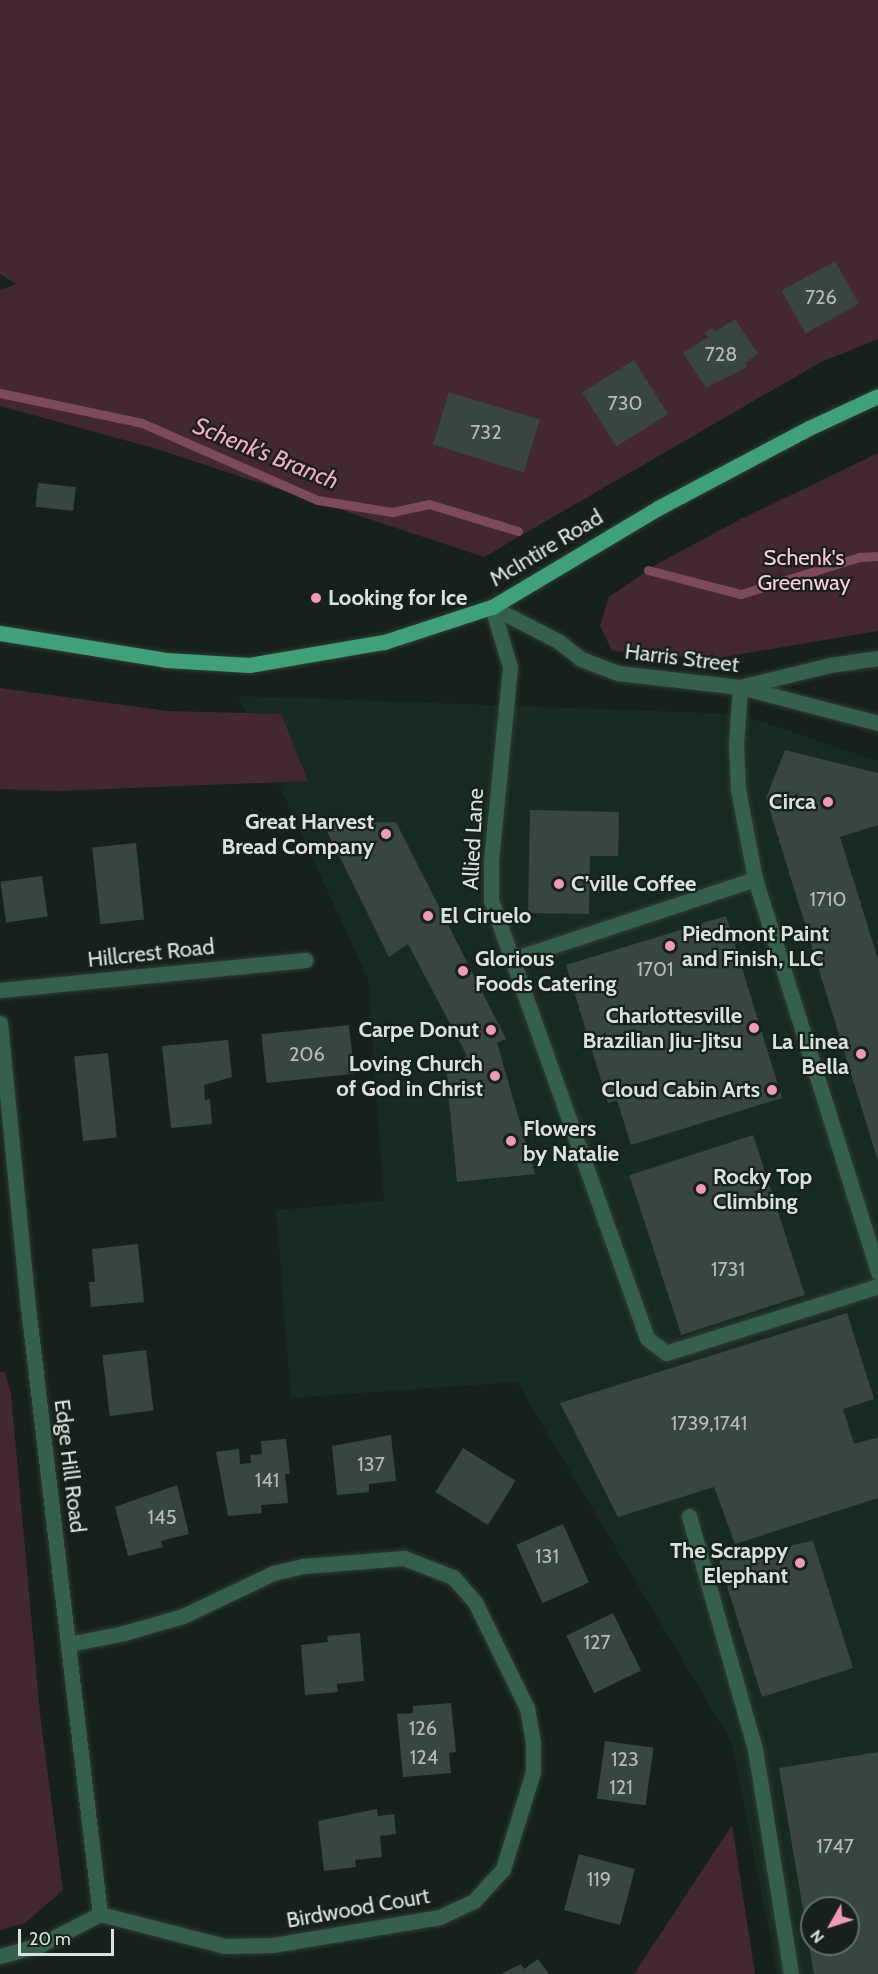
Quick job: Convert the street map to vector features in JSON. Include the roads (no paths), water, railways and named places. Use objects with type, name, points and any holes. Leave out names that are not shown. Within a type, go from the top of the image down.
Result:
[{"type":"main road","name":"McIntire Road","points":[[0,633],[166,660],[249,665],[309,658],[384,642],[492,607],[658,508],[809,428],[878,396]]},
{"type":"street","name":"Harris Street","points":[[492,607],[558,641],[599,668],[618,673],[740,687],[878,723]]},
{"type":"street","name":"Allied Lane","points":[[492,607],[510,667],[490,860],[491,900],[647,1338],[666,1353],[878,1287]]},
{"type":"street","points":[[878,658],[830,664],[740,687],[738,789],[755,879],[878,1272]]},
{"type":"street","points":[[513,959],[755,879]]},
{"type":"street","name":"Hillcrest Road","points":[[0,990],[306,960]]},
{"type":"street","name":"Edge Hill Road","points":[[0,1023],[28,1307],[100,1914]]},
{"type":"street","points":[[689,1516],[755,1749],[791,1974]]},
{"type":"street","name":"Birdwood Court","points":[[69,1644],[124,1633],[183,1616],[273,1573],[303,1566],[404,1558],[453,1577],[475,1602],[527,1708],[534,1743],[533,1772],[503,1869],[474,1901],[440,1917],[272,1946],[225,1946],[100,1914]]},
{"type":"street","points":[[0,1956],[40,1945],[100,1914]]},
{"type":"waterway","name":"Schenk's Branch","points":[[0,393],[142,423],[317,500],[392,512],[429,504],[518,531]]},
{"type":"waterway","name":"Schenk's Branch","points":[[648,570],[741,594],[860,557],[878,556]]},
{"type":"place","name":"Looking for Ice","points":[[316,598]]},
{"type":"place","name":"Circa","points":[[828,802]]},
{"type":"place","name":"Great Harvest Bread Company","points":[[386,834]]},
{"type":"place","name":"C’ville Coffee","points":[[559,884]]},
{"type":"place","name":"El Ciruelo","points":[[428,916]]},
{"type":"place","name":"Piedmont Paint and Finish, LLC","points":[[670,946]]},
{"type":"place","name":"Glorious Foods Catering","points":[[463,971]]},
{"type":"place","name":"Charlottesville Brazilian Jiu-Jitsu","points":[[754,1028]]},
{"type":"place","name":"Carpe Donut","points":[[491,1030]]},
{"type":"place","name":"La Linea Bella","points":[[861,1054]]},
{"type":"place","name":"Loving Church of God in Christ","points":[[495,1076]]},
{"type":"place","name":"Cloud Cabin Arts","points":[[772,1090]]},
{"type":"place","name":"Flowers by Natalie","points":[[511,1141]]},
{"type":"place","name":"Rocky Top Climbing","points":[[701,1189]]},
{"type":"place","name":"The Scrappy Elephant","points":[[800,1563]]},
{"type":"park label","name":"Schenk's Greenway","points":[[804,570]]}]
